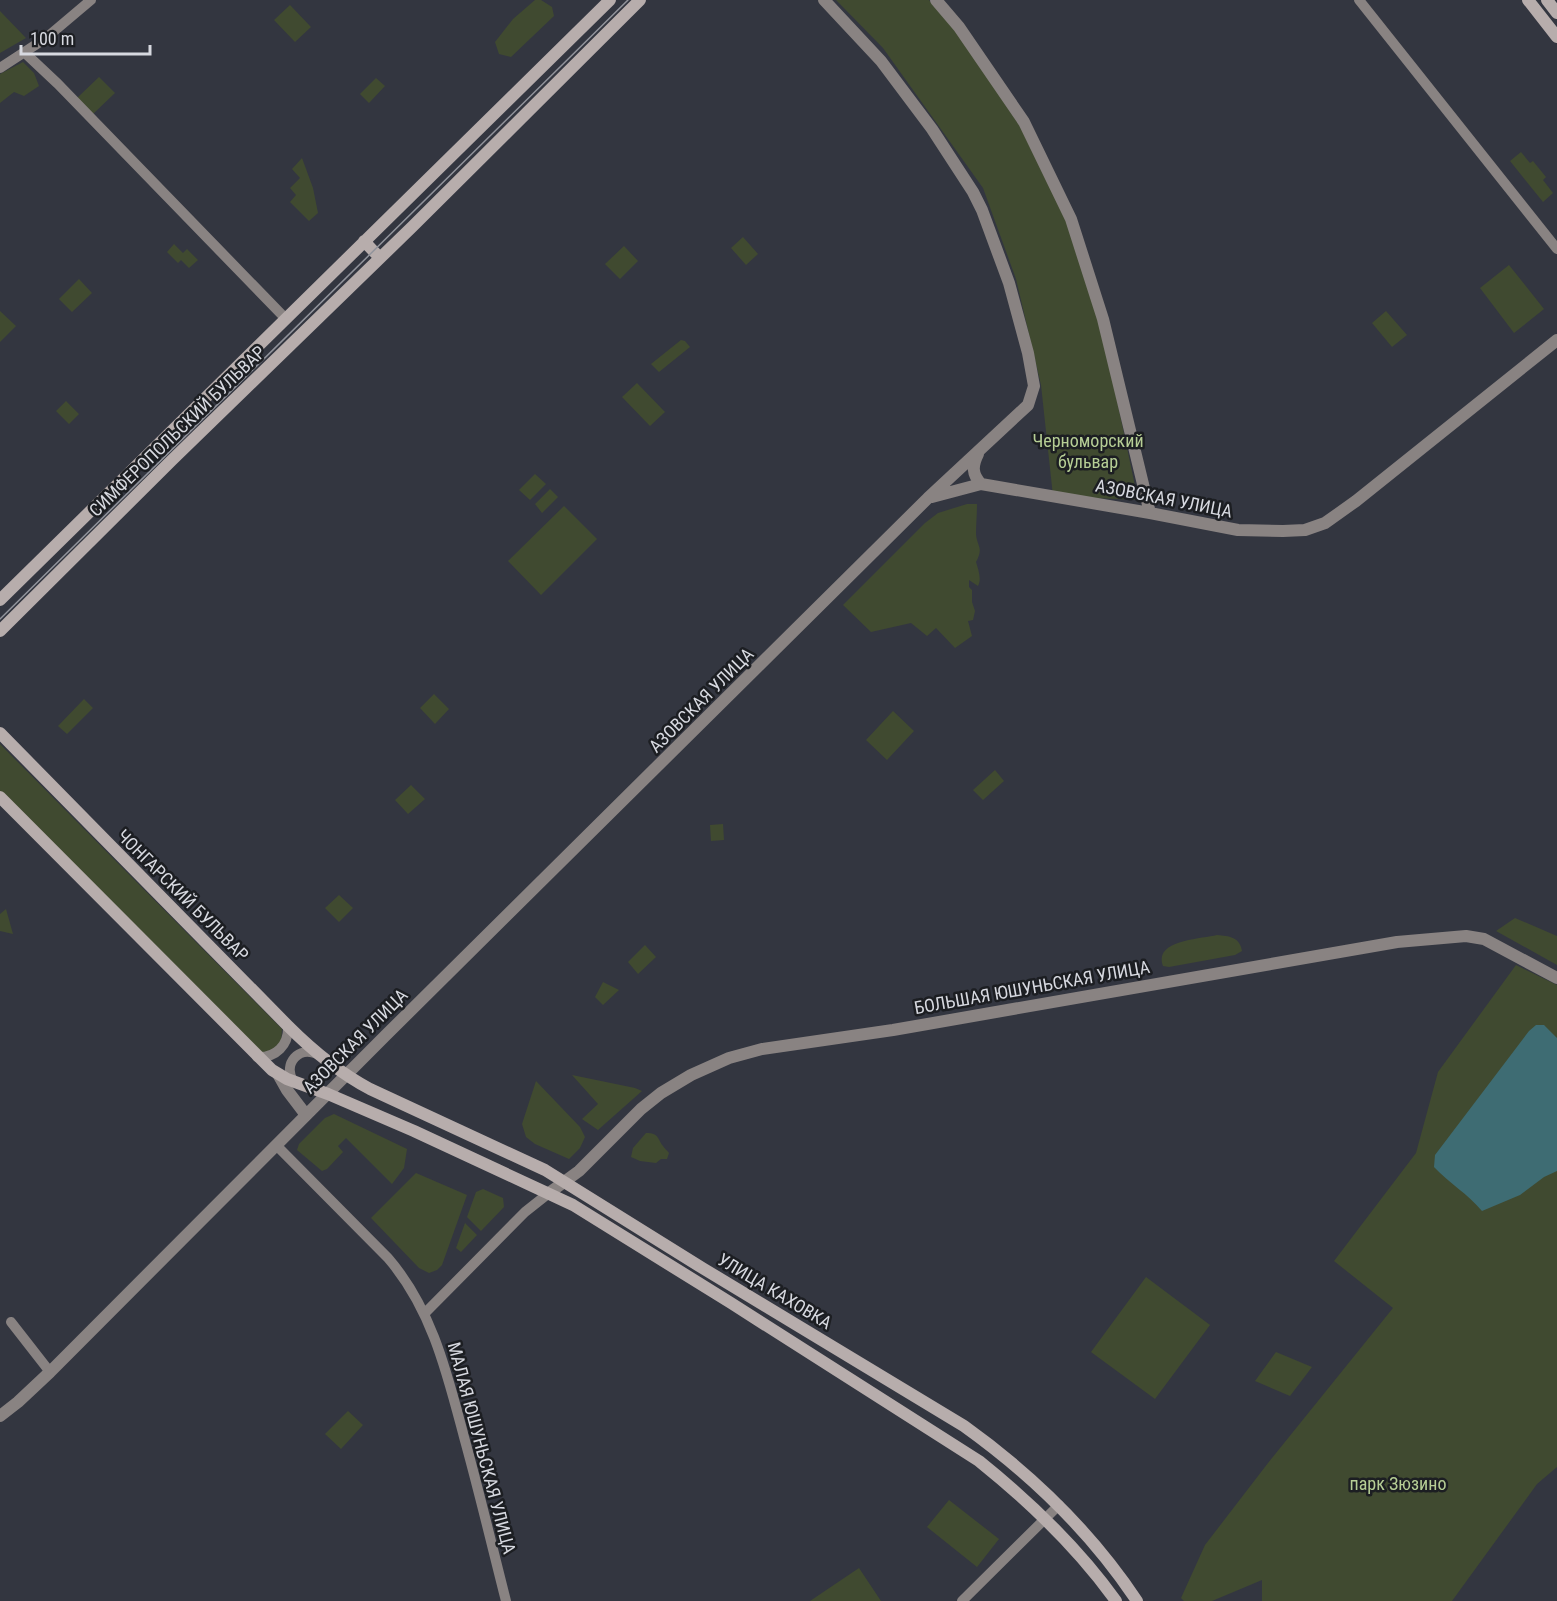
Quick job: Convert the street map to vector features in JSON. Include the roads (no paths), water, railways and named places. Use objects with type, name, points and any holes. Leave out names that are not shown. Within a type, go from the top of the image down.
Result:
[{"type":"main road","name":"СИМФЕРОПОЛЬСКИЙ БУЛЬВАР","points":[[0,600],[610,0]]},
{"type":"main road","name":"СИМФЕРОПОЛЬСКИЙ БУЛЬВАР","points":[[0,631],[640,0]]},
{"type":"main road","points":[[1528,0],[1557,37]]},
{"type":"main road","points":[[1547,0],[1557,13]]},
{"type":"main road","points":[[364,241],[380,258]]},
{"type":"main road","name":"ЧОНГАРСКИЙ БУЛЬВАР","points":[[0,734],[288,1026],[317,1054],[346,1076]]},
{"type":"main road","points":[[0,797],[257,1056],[278,1074],[328,1094]]},
{"type":"main road","name":"УЛИЦА КАХОВКА","points":[[346,1076],[518,1156],[564,1182],[964,1426],[996,1449],[1059,1505],[1137,1601]]},
{"type":"main road","name":"УЛИЦА КАХОВКА","points":[[328,1094],[573,1205],[953,1443],[988,1468],[1046,1519],[1116,1601]]},
{"type":"street","points":[[0,68],[46,38],[91,0]]},
{"type":"street","points":[[824,0],[881,61],[919,111],[973,192],[1009,283],[1031,364],[1033,390],[1028,405],[928,498]]},
{"type":"street","points":[[936,0],[959,27],[1024,122],[1071,219],[1103,319],[1150,513]]},
{"type":"street","points":[[1359,0],[1557,249]]},
{"type":"street","points":[[24,52],[58,84],[286,319]]},
{"type":"street","name":"АЗОВСКАЯ УЛИЦА","points":[[0,1416],[50,1372],[928,498],[981,484],[1238,530],[1305,530],[1326,523],[1356,501],[1557,340]]},
{"type":"street","points":[[979,453],[974,463],[974,470],[981,484]]},
{"type":"street","name":"БОЛЬШАЯ ЮШУНЬСКАЯ УЛИЦА","points":[[549,1193],[579,1171],[641,1109],[675,1084],[729,1058],[762,1049],[997,1013],[1063,999],[1397,942],[1451,937],[1466,936],[1484,939],[1557,978]]},
{"type":"street","points":[[257,1056],[270,1056],[280,1049],[287,1039],[288,1026]]},
{"type":"street","points":[[293,1081],[289,1067],[294,1058],[303,1052],[317,1054]]},
{"type":"street","points":[[278,1074],[306,1115]]},
{"type":"street","name":"МАЛАЯ ЮШУНЬСКАЯ УЛИЦА","points":[[277,1146],[388,1258],[404,1278],[425,1313],[443,1358],[506,1601]]},
{"type":"street","points":[[425,1313],[525,1212],[549,1193]]},
{"type":"street","points":[[11,1322],[50,1372]]},
{"type":"street","points":[[962,1601],[1059,1505]]},
{"type":"water","points":[[1536,1025],[1544,1025],[1557,1038],[1557,1171],[1544,1177],[1520,1195],[1482,1211],[1434,1167],[1435,1155],[1529,1031]]},
{"type":"tram line","points":[[0,619],[628,0]]},
{"type":"park label","name":"Черноморский бульвар","points":[[1088,450]]},
{"type":"park label","name":"парк Зюзино","points":[[1398,1483]]}]
